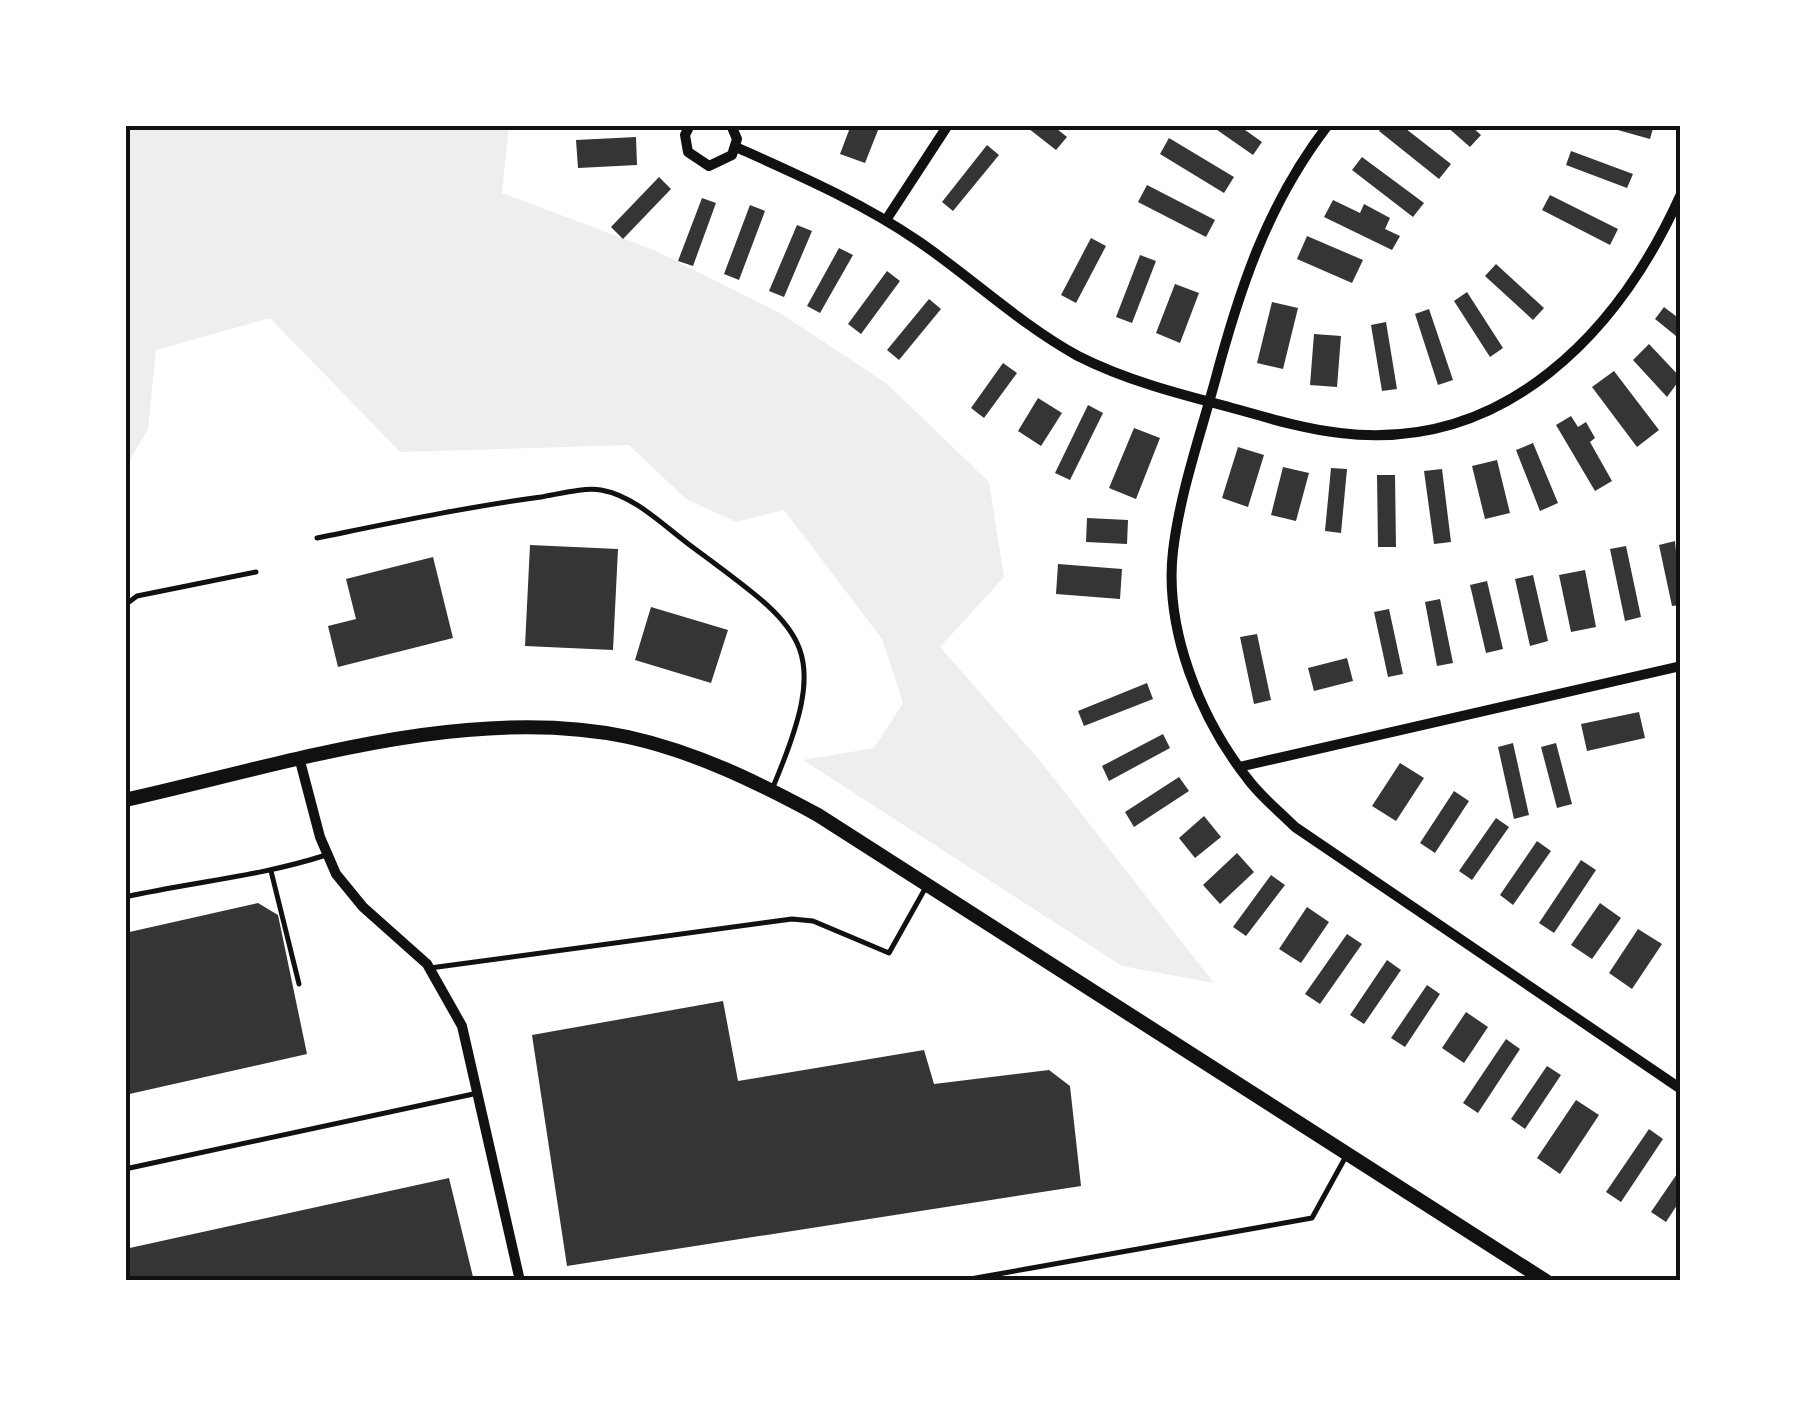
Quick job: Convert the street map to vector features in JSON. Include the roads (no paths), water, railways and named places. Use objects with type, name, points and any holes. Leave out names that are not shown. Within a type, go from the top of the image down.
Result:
[{"type":"main road","points":[[125,800],[300,761],[459,731],[510,727],[586,730],[700,758],[772,790],[928,884],[1546,1281]]},
{"type":"street","points":[[690,125],[685,144],[700,164],[726,162],[736,147],[732,125]]},
{"type":"street","points":[[886,220],[948,125]]},
{"type":"street","points":[[1328,125],[1278,201],[1250,259],[1209,402],[1173,552],[1178,633],[1194,682],[1239,767],[1296,826],[1681,1089]]},
{"type":"street","points":[[736,147],[886,220],[1007,310],[1076,355],[1113,372],[1209,402],[1342,434],[1426,429],[1496,407],[1584,346],[1620,302],[1681,194]]},
{"type":"street","points":[[1239,767],[1681,666]]},
{"type":"street","points":[[300,761],[326,855],[363,908],[430,968],[462,1026],[520,1281]]},
{"type":"lane","points":[[316,538],[486,504],[580,491],[598,489],[625,497],[759,596],[780,616],[797,642],[804,662],[806,694],[800,724],[772,790]]},
{"type":"lane","points":[[125,605],[137,596],[256,572]]},
{"type":"lane","points":[[125,897],[270,870],[326,855]]},
{"type":"lane","points":[[270,870],[300,984]]},
{"type":"lane","points":[[430,968],[792,919],[814,921],[889,952],[928,884]]},
{"type":"lane","points":[[125,1169],[478,1094]]},
{"type":"lane","points":[[959,1281],[1312,1218],[1347,1153]]}]
